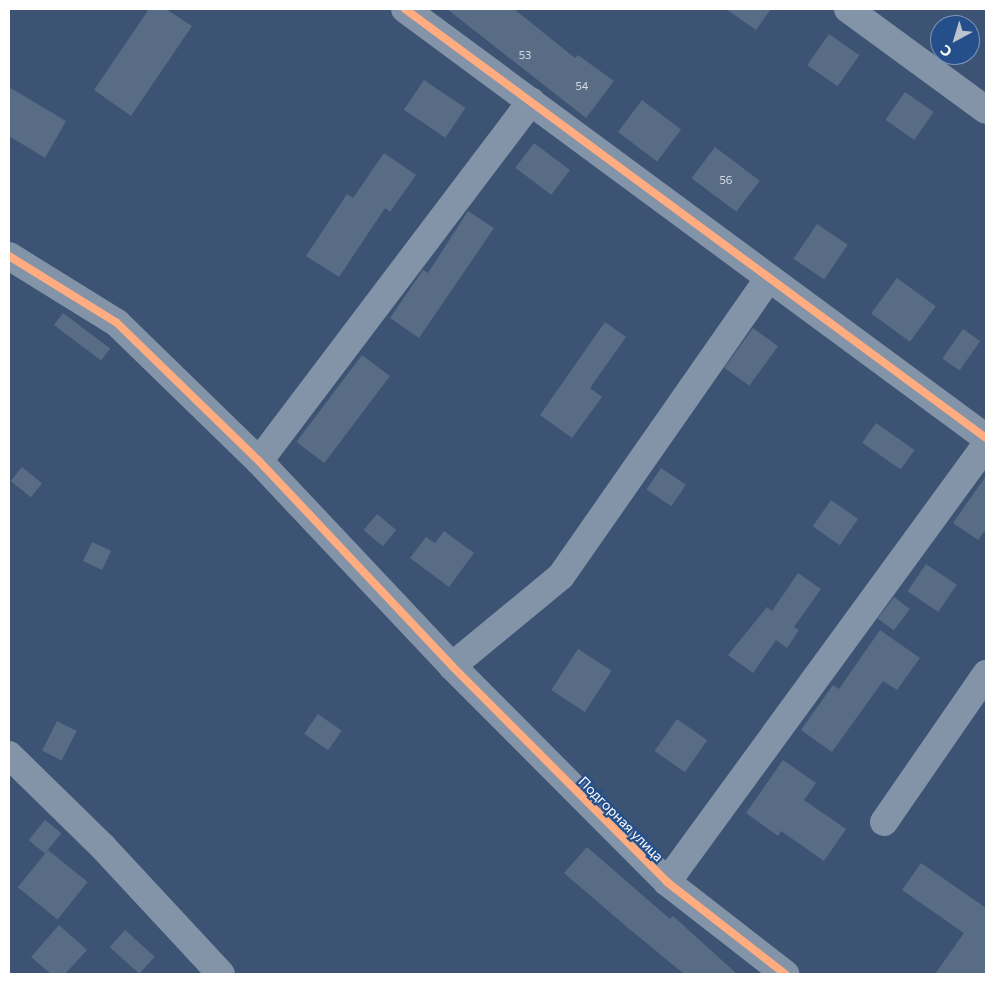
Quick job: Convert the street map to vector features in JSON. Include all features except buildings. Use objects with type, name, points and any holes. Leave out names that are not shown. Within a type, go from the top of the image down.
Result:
[{"type":"street","points":[[405,9],[986,438]]},
{"type":"street","points":[[848,9],[986,110]]},
{"type":"street","points":[[259,461],[531,101]]},
{"type":"street","name":"Подгорная улица","points":[[9,256],[117,323],[259,461],[452,666],[667,882],[785,974]]},
{"type":"street","points":[[452,666],[561,576],[769,278]]},
{"type":"street","points":[[667,882],[986,445]]},
{"type":"street","points":[[884,822],[986,674]]},
{"type":"street","points":[[9,755],[103,847],[221,974]]},
{"type":"cycle path","points":[[405,9],[986,438]]},
{"type":"cycle path","points":[[9,256],[117,323],[259,461],[452,666],[667,882],[785,974]]}]
